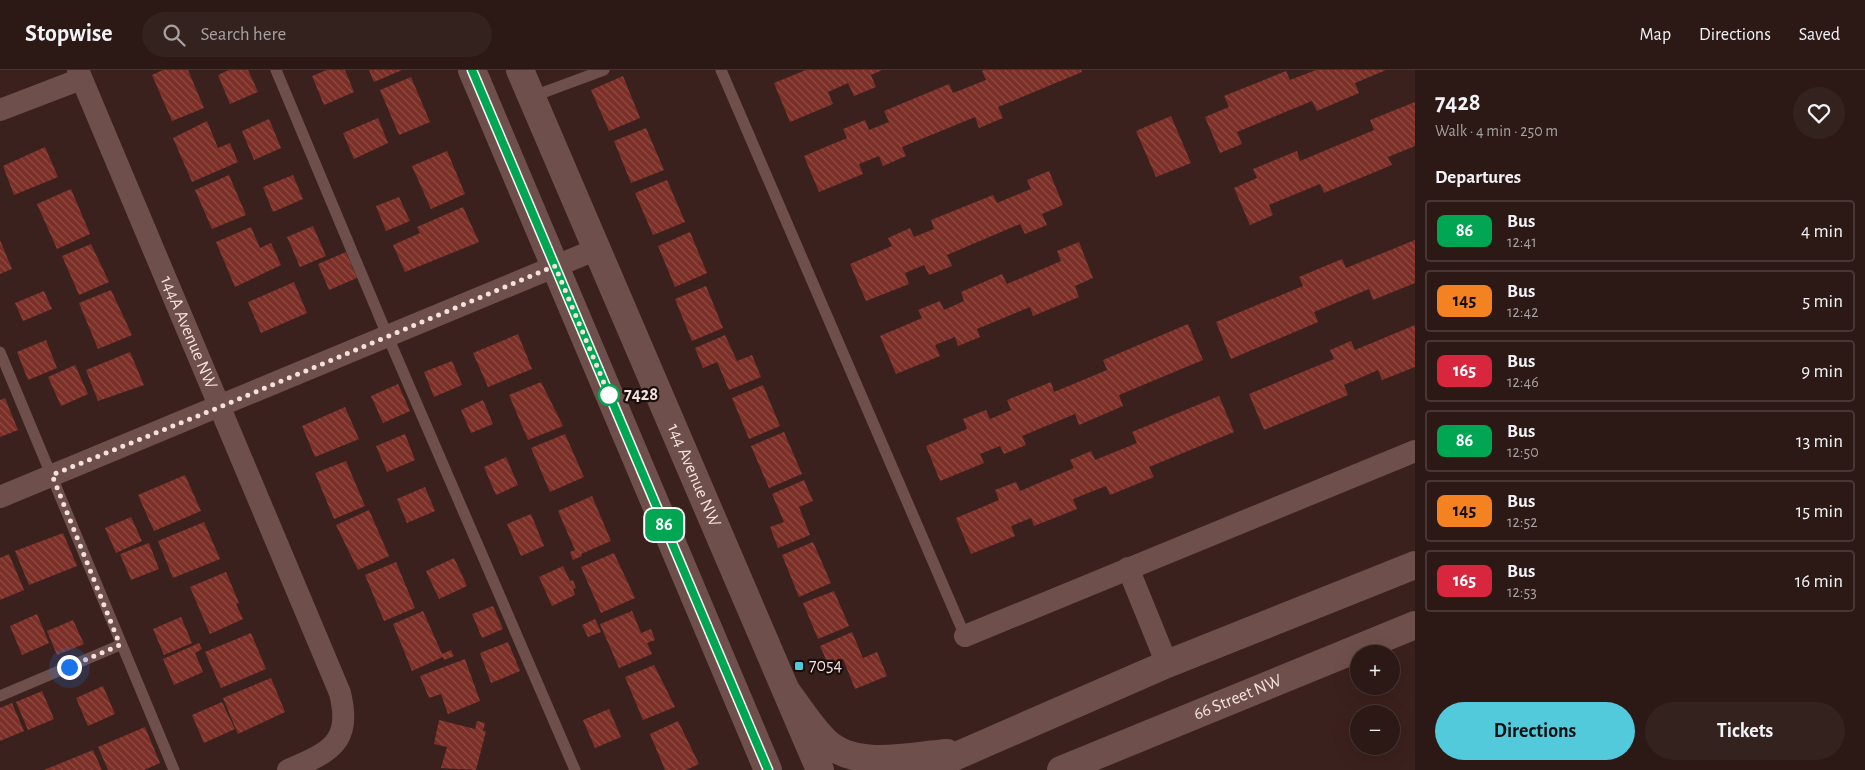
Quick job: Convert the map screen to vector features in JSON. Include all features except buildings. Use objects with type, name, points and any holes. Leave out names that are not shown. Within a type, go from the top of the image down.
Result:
[{"type":"street","points":[[472,70],[768,770]]},
{"type":"street","name":"144 Avenue NW","points":[[520,70],[820,770]]},
{"type":"street","points":[[0,110],[79,74]]},
{"type":"street","name":"144A Avenue NW","points":[[79,74],[340,693],[345,724],[341,736],[320,755],[288,770]]},
{"type":"street","points":[[0,498],[597,249]]},
{"type":"street","points":[[965,636],[1415,451]]},
{"type":"street","points":[[924,770],[1167,664],[1415,565]]},
{"type":"street","points":[[1128,568],[1167,664]]},
{"type":"street","name":"66 Street NW","points":[[1061,770],[1415,625]]},
{"type":"street","points":[[787,692],[826,742],[852,756],[874,759],[968,751]]},
{"type":"lane","points":[[276,70],[388,337],[575,770]]},
{"type":"lane","points":[[531,97],[604,70]]},
{"type":"lane","points":[[721,70],[965,636]]},
{"type":"lane","points":[[0,352],[52,475],[120,645],[174,770]]},
{"type":"lane","points":[[0,696],[120,645]]},
{"type":"bus line","name":"86","points":[[472,70],[768,770]]},
{"type":"place","name":"7428","points":[[609,395]]},
{"type":"place","name":"7054","points":[[799,666]]},
{"type":"route","points":[[69,667],[120,645],[52,475],[220,407],[555,266],[609,395]]}]
